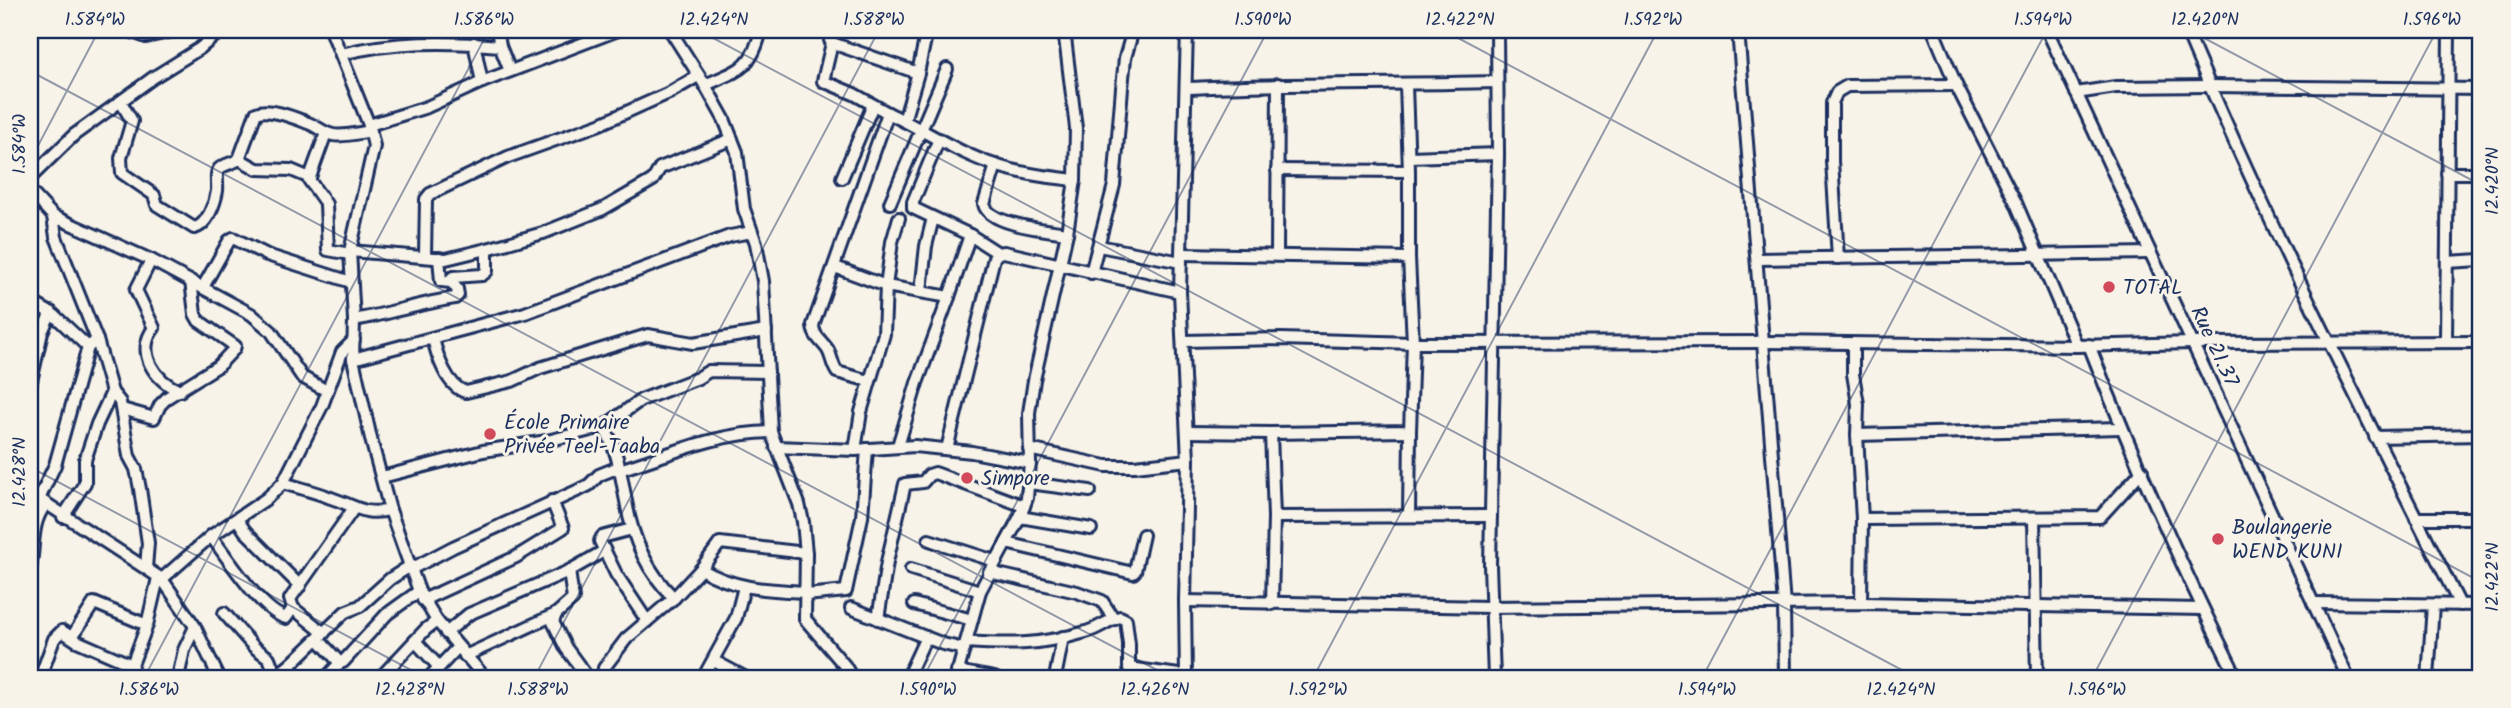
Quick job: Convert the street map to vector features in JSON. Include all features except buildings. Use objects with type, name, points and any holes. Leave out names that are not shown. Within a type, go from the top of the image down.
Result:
[{"type":"street","points":[[127,30],[146,37],[178,30]]},
{"type":"street","points":[[30,178],[74,135],[154,77],[200,49],[222,30]]},
{"type":"street","points":[[331,30],[370,128],[374,146],[349,252],[354,320],[353,359],[390,510],[421,595],[446,633],[485,678]]},
{"type":"street","points":[[497,30],[510,71]]},
{"type":"street","points":[[121,102],[132,121],[121,158],[122,173],[154,195],[157,205],[194,228],[200,228],[205,223],[216,194],[217,171],[239,159],[256,113],[261,111],[310,123],[335,136],[370,128],[618,30]]},
{"type":"street","points":[[670,30],[702,80],[737,152],[744,209],[760,255],[771,432],[799,504],[806,554],[807,622],[852,678]]},
{"type":"street","points":[[425,256],[426,200],[430,194],[508,157],[600,124],[702,80],[739,69],[749,61],[761,30]]},
{"type":"street","points":[[832,30],[832,43],[823,81],[996,165],[1075,180]]},
{"type":"street","points":[[904,121],[927,30]]},
{"type":"street","points":[[995,678],[956,675],[981,591],[1022,511],[1029,483],[1029,413],[1034,380],[1067,233],[1075,180],[1076,128],[1064,30]]},
{"type":"street","points":[[1091,273],[1114,185],[1125,58],[1133,30]]},
{"type":"street","points":[[851,608],[926,637],[965,645],[1038,643],[1099,628],[1121,617],[1126,620],[1129,668],[1186,677],[1188,460],[1180,292],[1187,30]]},
{"type":"street","points":[[1494,678],[1490,607],[1496,341],[1497,30]]},
{"type":"street","points":[[1738,30],[1784,605],[1785,678]]},
{"type":"street","points":[[1933,30],[1956,85],[2016,204],[2143,471],[2202,609],[2237,678]]},
{"type":"street","name":"Rue 21.37","points":[[2047,30],[2348,678]]},
{"type":"street","points":[[2186,30],[2329,342],[2460,605]]},
{"type":"street","points":[[2446,341],[2449,30]]},
{"type":"street","points":[[341,54],[373,46],[448,41],[500,46]]},
{"type":"street","points":[[474,43],[482,82]]},
{"type":"street","points":[[832,43],[918,73]]},
{"type":"street","points":[[890,203],[947,69]]},
{"type":"street","points":[[1187,88],[1278,84],[1406,85],[1497,82]]},
{"type":"street","points":[[1277,254],[1278,84]]},
{"type":"street","points":[[1406,85],[1413,343],[1409,516]]},
{"type":"street","points":[[1838,258],[1832,115],[1832,103],[1837,92],[1847,86],[1956,85]]},
{"type":"street","points":[[2076,93],[2116,87],[2210,86],[2481,89]]},
{"type":"street","points":[[842,178],[873,105]]},
{"type":"street","points":[[869,381],[837,372],[829,352],[813,330],[888,113]]},
{"type":"street","points":[[310,178],[326,133]]},
{"type":"street","points":[[239,159],[257,169],[291,170],[310,178],[326,204],[328,250],[453,258],[543,233],[603,209],[653,180],[660,168],[732,139]]},
{"type":"street","points":[[939,139],[913,208],[970,235],[998,253]]},
{"type":"street","points":[[1409,157],[1498,154]]},
{"type":"street","points":[[996,165],[984,204],[985,210],[991,216],[1012,223],[1067,233]]},
{"type":"street","points":[[1276,170],[1409,171]]},
{"type":"street","points":[[2448,173],[2481,173]]},
{"type":"street","points":[[30,191],[53,216],[151,260],[251,314],[271,331],[302,377],[327,391]]},
{"type":"street","points":[[53,216],[56,237],[92,344],[111,392],[120,402],[122,409],[129,456],[136,469],[149,543],[146,568]]},
{"type":"street","points":[[921,291],[926,246],[933,218]]},
{"type":"street","points":[[855,450],[861,412],[884,334],[886,286],[892,243],[899,219]]},
{"type":"street","points":[[353,359],[525,313],[730,236],[752,232]]},
{"type":"street","points":[[898,446],[913,394],[970,235]]},
{"type":"street","points":[[203,287],[229,240],[233,238],[267,255],[351,282]]},
{"type":"street","points":[[1099,246],[1181,258],[1277,254],[1409,258]]},
{"type":"street","points":[[451,282],[453,277],[482,275],[486,271],[487,250]]},
{"type":"street","points":[[947,449],[994,258],[998,253],[1004,252],[1180,292]]},
{"type":"street","points":[[1758,259],[2150,253]]},
{"type":"street","points":[[354,320],[455,298],[458,295],[457,289],[451,282],[441,281],[439,258]]},
{"type":"street","points":[[151,260],[136,290],[153,328],[146,338],[147,355],[152,369],[171,387],[180,391]]},
{"type":"street","points":[[2446,262],[2481,260]]},
{"type":"street","points":[[835,267],[886,286],[949,297]]},
{"type":"street","points":[[122,409],[154,418],[163,401],[218,366],[235,346],[199,321],[195,314],[191,281]]},
{"type":"street","points":[[30,301],[51,312],[92,344]]},
{"type":"street","points":[[30,386],[42,332],[51,312]]},
{"type":"street","points":[[433,338],[453,384],[466,392],[512,381],[540,369],[640,337],[659,336],[670,340],[702,343],[766,331]]},
{"type":"street","points":[[1184,341],[1281,339],[1413,343],[1763,342],[2083,346],[2481,342]]},
{"type":"street","points":[[127,678],[147,625],[160,578],[211,536],[266,499],[283,482],[297,459],[342,352],[354,340]]},
{"type":"street","points":[[30,569],[38,500],[55,465],[92,344]]},
{"type":"street","points":[[1853,344],[1862,519],[1861,603]]},
{"type":"street","points":[[382,477],[483,451],[547,441],[603,427],[641,400],[709,372],[768,372]]},
{"type":"street","points":[[63,517],[85,483],[85,460],[111,392]]},
{"type":"street","points":[[603,427],[612,443],[632,528],[649,569],[674,598]]},
{"type":"street","points":[[1857,435],[2121,428]]},
{"type":"street","points":[[1187,432],[1410,431]]},
{"type":"street","points":[[224,613],[254,648],[269,658],[275,677],[345,612],[360,606],[390,579],[410,567],[589,485],[599,475],[706,440],[746,432],[771,432]]},
{"type":"street","points":[[1271,433],[1274,517],[1272,604]]},
{"type":"street","points":[[2375,437],[2481,435]]},
{"type":"street","points":[[776,447],[855,450],[898,446],[947,449],[1030,463]]},
{"type":"street","points":[[701,569],[719,581],[744,586],[806,593],[846,591],[862,517],[867,449]]},
{"type":"street","points":[[1029,449],[1106,466],[1135,466],[1188,460]]},
{"type":"street","points":[[1862,519],[2100,517],[2143,471]]},
{"type":"street","points":[[878,619],[887,562],[905,484],[923,482],[935,473],[1022,511],[1091,529]]},
{"type":"street","points":[[283,482],[370,513],[390,510]]},
{"type":"street","points":[[1029,483],[1090,491]]},
{"type":"street","points":[[38,500],[160,578],[195,626],[219,678]]},
{"type":"street","points":[[326,678],[387,614],[421,595],[516,557],[563,528],[552,501]]},
{"type":"street","points":[[340,663],[321,636],[293,608],[290,599],[354,508]]},
{"type":"street","points":[[1274,517],[1491,516]]},
{"type":"street","points":[[2416,517],[2481,518]]},
{"type":"street","points":[[2034,518],[2038,604],[2037,678]]},
{"type":"street","points":[[237,519],[245,531],[300,586]]},
{"type":"street","points":[[632,528],[602,537],[600,541],[638,611],[647,621]]},
{"type":"street","points":[[1006,543],[1133,573],[1143,535]]},
{"type":"street","points":[[211,536],[243,579],[276,614],[286,618],[293,608]]},
{"type":"street","points":[[929,540],[995,561]]},
{"type":"street","points":[[603,678],[604,668],[626,639],[674,598],[701,569],[720,543],[806,554]]},
{"type":"street","points":[[446,633],[469,614],[569,570],[604,551]]},
{"type":"street","points":[[911,569],[981,591]]},
{"type":"street","points":[[435,672],[461,651],[556,614],[573,599],[569,570]]},
{"type":"street","points":[[989,572],[1077,592],[1102,601],[1114,619]]},
{"type":"street","points":[[703,678],[736,618],[744,586]]},
{"type":"street","points":[[1185,601],[1490,607],[2038,604],[2202,609]]},
{"type":"street","points":[[72,638],[94,603],[147,625]]},
{"type":"street","points":[[2313,603],[2481,605]]},
{"type":"street","points":[[914,604],[972,620]]},
{"type":"street","points":[[2428,678],[2433,605]]},
{"type":"street","points":[[556,614],[553,622],[566,648],[589,678]]},
{"type":"street","points":[[380,678],[437,621]]},
{"type":"street","points":[[178,678],[184,650],[195,626]]},
{"type":"street","points":[[40,678],[59,631],[132,664]]},
{"type":"street","points":[[907,678],[926,637]]},
{"type":"street","points":[[1055,678],[1063,637]]},
{"type":"street","points":[[415,641],[435,672],[445,678]]},
{"type":"street","points":[[714,660],[746,678]]},
{"type":"street","points":[[289,666],[299,678]]},
{"type":"place","name":"TOTAL","points":[[2109,287]]},
{"type":"place","name":"École Primaire Privée Teel-Taaba","points":[[490,434]]},
{"type":"place","name":"Simpore","points":[[967,478]]},
{"type":"place","name":"Boulangerie WEND KUNI","points":[[2218,539]]}]
